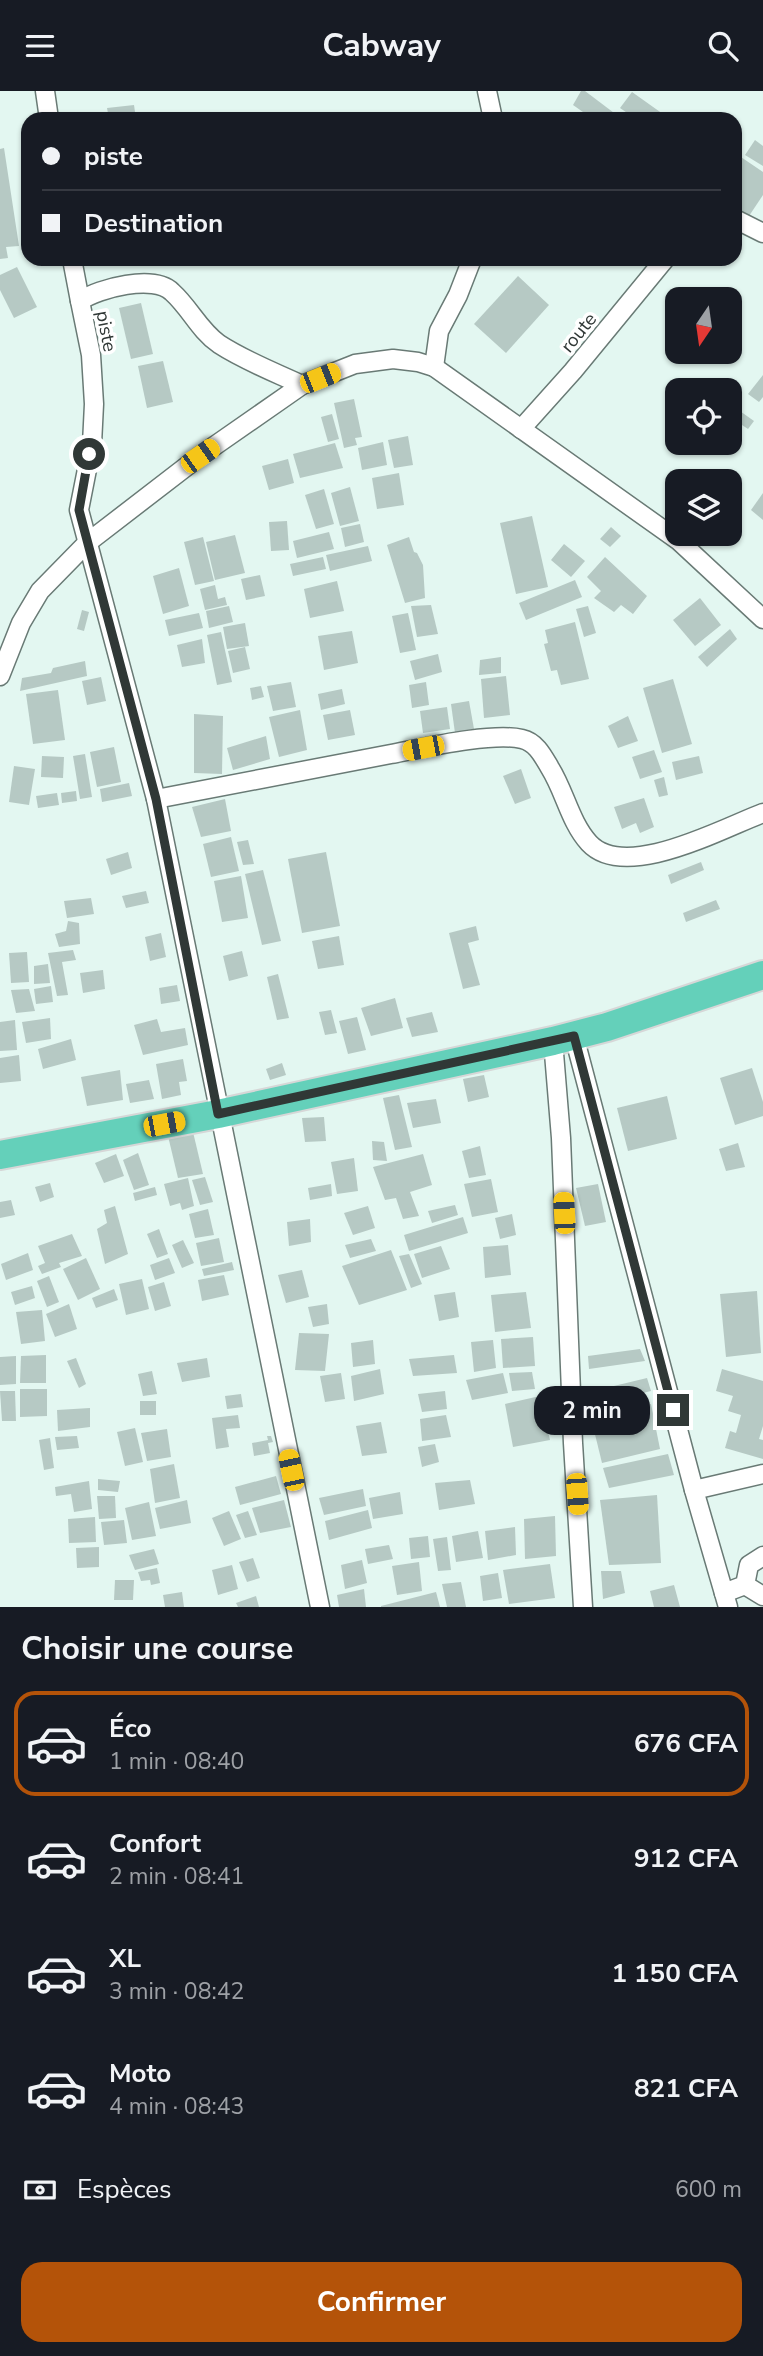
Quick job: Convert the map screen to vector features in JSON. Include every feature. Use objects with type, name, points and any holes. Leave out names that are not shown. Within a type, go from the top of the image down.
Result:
[{"type":"highway","points":[[0,1154],[218,1114],[564,1039],[763,975]]},
{"type":"street","points":[[45,91],[49,112]]},
{"type":"street","points":[[488,91],[492,112]]},
{"type":"street","points":[[742,222],[763,233]]},
{"type":"street","points":[[73,266],[80,301]]},
{"type":"street","points":[[434,367],[439,331],[469,266]]},
{"type":"street","name":"route","points":[[521,429],[573,371],[658,266]]},
{"type":"street","name":"piste","points":[[302,385],[236,355],[216,342],[172,291],[162,286],[130,284],[94,293],[80,301],[94,379],[92,444],[79,510],[156,799],[320,1607]]},
{"type":"street","points":[[0,676],[29,607],[40,591],[87,543],[200,456],[302,385],[355,364],[376,359],[418,362],[434,367],[679,541],[763,619]]},
{"type":"street","points":[[156,799],[423,748],[506,737],[524,739],[533,744],[553,772],[576,823],[589,844],[611,855],[634,858],[663,853],[763,813]]},
{"type":"street","points":[[564,1039],[726,1600],[745,1585],[749,1565],[763,1556]]},
{"type":"street","points":[[564,1039],[561,1137],[573,1443],[583,1607]]},
{"type":"street","points":[[694,1490],[763,1474]]},
{"type":"street","points":[[745,1585],[763,1596]]},
{"type":"building","points":[[581,91],[585,91],[613,112],[583,112],[573,105]]},
{"type":"building","points":[[632,92],[660,112],[626,112],[620,108]]},
{"type":"building","points":[[134,105],[135,112],[108,112],[107,108]]},
{"type":"building","points":[[755,140],[763,146],[763,166],[745,155]]},
{"type":"building","points":[[4,148],[19,246],[6,247],[8,258],[0,259],[0,149]]},
{"type":"building","points":[[742,158],[763,172],[763,195],[749,216],[742,211]]},
{"type":"building","points":[[17,267],[37,307],[14,318],[0,290],[0,275]]},
{"type":"building","points":[[518,276],[549,305],[506,353],[474,324]]},
{"type":"building","points":[[141,303],[153,354],[131,359],[119,308]]},
{"type":"building","points":[[163,361],[173,402],[147,408],[138,366]]},
{"type":"building","points":[[763,375],[763,397],[759,402],[748,394]]},
{"type":"building","points":[[354,399],[362,437],[355,438],[357,445],[344,448],[334,403]]},
{"type":"building","points":[[742,412],[754,421],[748,429],[742,425]]},
{"type":"building","points":[[332,414],[339,439],[328,442],[321,417]]},
{"type":"building","points":[[408,436],[413,465],[394,468],[388,440]]},
{"type":"building","points":[[383,442],[387,465],[362,470],[358,448]]},
{"type":"building","points":[[335,443],[343,468],[300,478],[293,454]]},
{"type":"building","points":[[288,459],[294,483],[269,490],[262,466]]},
{"type":"building","points":[[399,473],[404,505],[377,509],[372,478]]},
{"type":"building","points":[[350,487],[359,521],[340,526],[331,493]]},
{"type":"building","points":[[324,489],[334,524],[316,529],[305,495]]},
{"type":"building","points":[[763,493],[763,520],[751,510]]},
{"type":"building","points":[[532,516],[548,587],[516,594],[500,523]]},
{"type":"building","points":[[287,521],[289,550],[271,551],[269,522]]},
{"type":"building","points":[[360,524],[364,542],[345,547],[341,528]]},
{"type":"building","points":[[611,527],[621,536],[610,547],[600,539]]},
{"type":"building","points":[[329,532],[334,549],[297,558],[293,541]]},
{"type":"building","points":[[235,535],[245,573],[215,580],[206,542]]},
{"type":"building","points":[[203,537],[214,581],[195,585],[184,542]]},
{"type":"building","points":[[409,537],[414,552],[423,565],[425,598],[405,603],[387,545]]},
{"type":"building","points":[[564,544],[585,561],[571,577],[551,560]]},
{"type":"building","points":[[368,546],[372,561],[330,571],[326,555]]},
{"type":"building","points":[[323,557],[326,569],[293,576],[290,564]]},
{"type":"building","points":[[605,557],[647,596],[633,614],[621,605],[614,612],[594,598],[601,591],[587,577]]},
{"type":"building","points":[[179,568],[189,606],[163,614],[153,576]]},
{"type":"building","points":[[260,575],[265,596],[246,600],[241,579]]},
{"type":"building","points":[[575,580],[582,597],[526,620],[519,603]]},
{"type":"building","points":[[337,581],[344,611],[310,618],[304,589]]},
{"type":"building","points":[[215,585],[218,599],[225,597],[227,605],[205,610],[200,589]]},
{"type":"building","points":[[700,598],[721,625],[695,646],[673,620]]},
{"type":"building","points":[[431,605],[438,634],[417,637],[411,606]]},
{"type":"building","points":[[229,606],[233,622],[209,628],[206,611]]},
{"type":"building","points":[[588,606],[596,633],[584,637],[576,609]]},
{"type":"building","points":[[82,610],[89,612],[84,631],[77,629]]},
{"type":"building","points":[[199,613],[203,628],[169,636],[165,620]]},
{"type":"building","points":[[408,613],[416,650],[400,653],[392,616]]},
{"type":"building","points":[[575,622],[589,679],[561,685],[557,670],[551,671],[544,644],[548,643],[545,630]]},
{"type":"building","points":[[245,623],[249,646],[227,649],[223,627]]},
{"type":"building","points":[[730,629],[737,639],[707,667],[698,657]]},
{"type":"building","points":[[352,631],[358,663],[324,670],[318,636]]},
{"type":"building","points":[[221,632],[232,682],[217,685],[207,635]]},
{"type":"building","points":[[202,639],[205,663],[182,667],[177,645]]},
{"type":"building","points":[[245,647],[250,669],[233,673],[228,651]]},
{"type":"building","points":[[438,654],[442,672],[415,680],[410,661]]},
{"type":"building","points":[[501,657],[501,673],[479,675],[480,660]]},
{"type":"building","points":[[85,661],[87,676],[20,691],[22,678],[51,673],[53,668]]},
{"type":"building","points":[[506,676],[510,715],[484,718],[481,679]]},
{"type":"building","points":[[101,677],[106,701],[87,705],[82,681]]},
{"type":"building","points":[[673,679],[692,744],[662,753],[643,688]]},
{"type":"building","points":[[291,682],[296,707],[273,711],[267,686]]},
{"type":"building","points":[[426,682],[429,705],[412,708],[409,685]]},
{"type":"building","points":[[261,686],[264,697],[252,700],[250,688]]},
{"type":"building","points":[[342,689],[345,704],[321,710],[318,694]]},
{"type":"building","points":[[58,690],[65,740],[33,744],[26,694]]},
{"type":"building","points":[[469,701],[474,729],[455,733],[451,704]]},
{"type":"building","points":[[447,707],[450,729],[423,733],[420,711]]},
{"type":"building","points":[[300,710],[307,750],[279,757],[269,717]]},
{"type":"building","points":[[350,710],[355,735],[328,740],[323,715]]},
{"type":"building","points":[[194,714],[223,716],[222,774],[194,773]]},
{"type":"building","points":[[628,716],[638,741],[618,748],[608,726]]},
{"type":"building","points":[[266,736],[270,759],[233,770],[227,748]]},
{"type":"building","points":[[114,747],[121,782],[97,787],[90,752]]},
{"type":"building","points":[[654,750],[662,772],[640,779],[632,757]]},
{"type":"building","points":[[85,754],[92,797],[80,799],[73,756]]},
{"type":"building","points":[[42,756],[64,757],[63,778],[41,777]]},
{"type":"building","points":[[699,756],[703,773],[676,780],[672,762]]},
{"type":"building","points":[[14,766],[35,769],[29,805],[9,802]]},
{"type":"building","points":[[521,769],[531,798],[515,804],[503,776]]},
{"type":"building","points":[[664,777],[668,795],[659,797],[654,780]]},
{"type":"building","points":[[129,783],[132,796],[102,802],[100,789]]},
{"type":"building","points":[[76,791],[77,801],[62,803],[61,793]]},
{"type":"building","points":[[57,793],[59,805],[38,808],[36,796]]},
{"type":"building","points":[[644,798],[654,827],[640,833],[636,823],[622,829],[614,807]]},
{"type":"building","points":[[225,799],[231,831],[201,837],[192,807]]},
{"type":"building","points":[[231,837],[239,871],[211,877],[203,844]]},
{"type":"building","points":[[248,840],[254,864],[243,865],[237,842]]},
{"type":"building","points":[[128,852],[132,868],[111,875],[106,859]]},
{"type":"building","points":[[326,852],[340,926],[302,933],[288,859]]},
{"type":"building","points":[[701,862],[704,870],[671,884],[668,875]]},
{"type":"building","points":[[263,870],[281,941],[262,945],[245,874]]},
{"type":"building","points":[[241,876],[248,918],[222,922],[214,881]]},
{"type":"building","points":[[146,891],[149,903],[126,908],[122,896]]},
{"type":"building","points":[[91,898],[94,914],[67,918],[64,901]]},
{"type":"building","points":[[716,900],[720,909],[686,922],[683,913]]},
{"type":"building","points":[[68,921],[79,923],[80,944],[59,947],[55,934],[66,931]]},
{"type":"building","points":[[476,926],[479,940],[468,943],[480,985],[463,989],[449,933]]},
{"type":"building","points":[[161,933],[166,957],[150,961],[145,937]]},
{"type":"building","points":[[339,936],[344,965],[318,969],[312,941]]},
{"type":"building","points":[[73,950],[76,960],[62,962],[68,995],[57,996],[48,953]]},
{"type":"building","points":[[242,951],[248,976],[229,981],[223,956]]},
{"type":"building","points":[[27,952],[29,982],[11,983],[9,953]]},
{"type":"building","points":[[48,964],[50,983],[34,984],[34,966]]},
{"type":"building","points":[[103,970],[105,989],[83,993],[80,973]]},
{"type":"building","points":[[278,974],[289,1018],[277,1020],[267,977]]},
{"type":"building","points":[[177,985],[180,1001],[161,1004],[159,988]]},
{"type":"building","points":[[51,986],[53,1002],[36,1004],[34,989]]},
{"type":"building","points":[[29,989],[35,1011],[16,1013],[11,990]]},
{"type":"building","points":[[395,998],[403,1028],[371,1036],[361,1008]]},
{"type":"building","points":[[331,1010],[337,1033],[325,1035],[319,1012]]},
{"type":"building","points":[[432,1012],[438,1032],[412,1037],[406,1018]]},
{"type":"building","points":[[357,1017],[366,1050],[348,1054],[339,1021]]},
{"type":"building","points":[[50,1018],[51,1039],[26,1043],[22,1022]]},
{"type":"building","points":[[157,1019],[161,1032],[185,1028],[188,1045],[143,1055],[134,1025]]},
{"type":"building","points":[[15,1020],[17,1050],[0,1051],[0,1022]]},
{"type":"building","points":[[71,1039],[76,1060],[43,1069],[38,1049]]},
{"type":"building","points":[[19,1055],[21,1081],[0,1083],[0,1058]]},
{"type":"building","points":[[183,1059],[187,1081],[179,1082],[181,1095],[162,1099],[156,1064]]},
{"type":"building","points":[[282,1063],[286,1075],[270,1080],[266,1069]]},
{"type":"building","points":[[752,1068],[763,1102],[763,1116],[735,1125],[720,1078]]},
{"type":"building","points":[[120,1070],[123,1100],[87,1106],[81,1077]]},
{"type":"building","points":[[484,1075],[489,1097],[468,1102],[463,1079]]},
{"type":"building","points":[[149,1080],[154,1099],[130,1103],[126,1084]]},
{"type":"building","points":[[399,1095],[412,1147],[395,1150],[383,1098]]},
{"type":"building","points":[[667,1096],[677,1139],[628,1151],[617,1108]]},
{"type":"building","points":[[436,1099],[441,1123],[413,1128],[407,1103]]},
{"type":"building","points":[[324,1117],[326,1141],[305,1142],[302,1118]]},
{"type":"building","points":[[193,1132],[203,1174],[178,1178],[168,1136]]},
{"type":"building","points":[[372,1141],[384,1142],[387,1161],[373,1160]]},
{"type":"building","points":[[738,1143],[745,1167],[726,1171],[719,1149]]},
{"type":"building","points":[[480,1146],[486,1175],[469,1178],[462,1151]]},
{"type":"building","points":[[138,1153],[149,1185],[134,1190],[123,1160]]},
{"type":"building","points":[[116,1154],[124,1176],[104,1183],[95,1163]]},
{"type":"building","points":[[423,1154],[432,1185],[410,1192],[419,1216],[403,1219],[396,1198],[385,1200],[373,1167]]},
{"type":"building","points":[[354,1158],[358,1191],[337,1194],[331,1162]]},
{"type":"building","points":[[205,1177],[213,1202],[200,1205],[192,1180]]},
{"type":"building","points":[[188,1178],[194,1206],[182,1210],[180,1203],[170,1206],[164,1184]]},
{"type":"building","points":[[491,1179],[498,1212],[472,1217],[464,1184]]},
{"type":"building","points":[[50,1183],[54,1197],[40,1202],[35,1187]]},
{"type":"building","points":[[331,1184],[332,1196],[310,1200],[308,1188]]},
{"type":"building","points":[[598,1184],[606,1222],[585,1226],[576,1188]]},
{"type":"building","points":[[155,1187],[157,1195],[135,1201],[133,1193]]},
{"type":"building","points":[[11,1200],[15,1215],[0,1218],[0,1202]]},
{"type":"building","points":[[455,1205],[458,1215],[432,1223],[428,1211]]},
{"type":"building","points":[[115,1206],[128,1254],[105,1264],[97,1229],[107,1223],[104,1210]]},
{"type":"building","points":[[368,1206],[375,1228],[353,1235],[344,1213]]},
{"type":"building","points":[[208,1209],[214,1235],[195,1238],[189,1214]]},
{"type":"building","points":[[512,1214],[516,1235],[500,1239],[495,1218]]},
{"type":"building","points":[[463,1217],[468,1233],[409,1251],[404,1235]]},
{"type":"building","points":[[310,1219],[311,1242],[289,1246],[287,1222]]},
{"type":"building","points":[[159,1229],[168,1254],[157,1258],[147,1234]]},
{"type":"building","points":[[72,1234],[82,1256],[59,1263],[61,1267],[42,1274],[38,1266],[45,1263],[38,1246]]},
{"type":"building","points":[[219,1238],[224,1262],[201,1266],[196,1243]]},
{"type":"building","points":[[371,1239],[376,1251],[350,1258],[345,1245]]},
{"type":"building","points":[[183,1240],[194,1263],[182,1268],[172,1245]]},
{"type":"building","points":[[508,1245],[511,1275],[485,1278],[483,1247]]},
{"type":"building","points":[[441,1246],[450,1269],[422,1278],[414,1254]]},
{"type":"building","points":[[391,1250],[407,1290],[359,1305],[342,1266]]},
{"type":"building","points":[[28,1253],[33,1270],[6,1280],[1,1264]]},
{"type":"building","points":[[409,1254],[422,1284],[411,1288],[399,1256]]},
{"type":"building","points":[[86,1258],[100,1289],[78,1300],[63,1269]]},
{"type":"building","points":[[169,1258],[175,1273],[155,1280],[150,1265]]},
{"type":"building","points":[[232,1262],[234,1270],[204,1276],[202,1269]]},
{"type":"building","points":[[302,1270],[309,1297],[286,1303],[278,1275]]},
{"type":"building","points":[[224,1275],[229,1295],[202,1301],[198,1280]]},
{"type":"building","points":[[49,1276],[59,1302],[47,1307],[37,1281]]},
{"type":"building","points":[[142,1279],[149,1309],[126,1315],[119,1284]]},
{"type":"building","points":[[164,1282],[171,1306],[155,1311],[148,1287]]},
{"type":"building","points":[[32,1286],[35,1298],[15,1305],[11,1292]]},
{"type":"building","points":[[114,1289],[118,1300],[96,1308],[92,1298]]},
{"type":"building","points":[[757,1291],[761,1353],[726,1357],[720,1294]]},
{"type":"building","points":[[455,1292],[459,1317],[439,1321],[434,1295]]},
{"type":"building","points":[[526,1292],[531,1328],[495,1332],[491,1295]]},
{"type":"building","points":[[69,1304],[77,1329],[55,1337],[46,1314]]},
{"type":"building","points":[[327,1304],[329,1324],[313,1327],[308,1307]]},
{"type":"building","points":[[42,1310],[45,1341],[21,1344],[16,1312]]},
{"type":"building","points":[[299,1333],[329,1334],[325,1371],[295,1370]]},
{"type":"building","points":[[533,1337],[535,1366],[503,1368],[501,1339]]},
{"type":"building","points":[[373,1340],[375,1364],[353,1367],[351,1343]]},
{"type":"building","points":[[493,1340],[496,1368],[474,1372],[471,1342]]},
{"type":"building","points":[[640,1349],[645,1361],[589,1369],[588,1356]]},
{"type":"building","points":[[46,1355],[46,1383],[20,1383],[21,1356]]},
{"type":"building","points":[[454,1355],[457,1373],[413,1376],[409,1359]]},
{"type":"building","points":[[16,1356],[16,1384],[0,1385],[0,1357]]},
{"type":"building","points":[[76,1358],[86,1384],[79,1388],[67,1361]]},
{"type":"building","points":[[207,1358],[210,1377],[182,1382],[177,1363]]},
{"type":"building","points":[[380,1369],[384,1394],[354,1401],[351,1376]]},
{"type":"building","points":[[722,1369],[763,1381],[763,1426],[759,1439],[763,1440],[763,1459],[725,1448],[730,1431],[736,1433],[741,1415],[728,1411],[733,1396],[716,1391]]},
{"type":"building","points":[[152,1371],[157,1394],[143,1396],[138,1374]]},
{"type":"building","points":[[532,1372],[535,1389],[512,1391],[509,1373]]},
{"type":"building","points":[[341,1373],[345,1399],[325,1402],[320,1376]]},
{"type":"building","points":[[503,1373],[508,1393],[472,1400],[466,1380]]},
{"type":"building","points":[[647,1378],[651,1391],[594,1405],[589,1392]]},
{"type":"building","points":[[20,1389],[47,1389],[47,1416],[20,1417]]},
{"type":"building","points":[[0,1391],[15,1391],[16,1421],[2,1421]]},
{"type":"building","points":[[445,1391],[447,1409],[422,1412],[418,1394]]},
{"type":"building","points":[[241,1394],[243,1407],[227,1409],[225,1396]]},
{"type":"building","points":[[540,1396],[550,1440],[513,1447],[505,1404]]},
{"type":"building","points":[[140,1401],[156,1401],[156,1415],[140,1415]]},
{"type":"building","points":[[651,1404],[660,1449],[602,1463],[591,1418]]},
{"type":"building","points":[[90,1408],[90,1427],[58,1431],[57,1410]]},
{"type":"building","points":[[238,1415],[240,1428],[226,1429],[229,1447],[216,1449],[212,1418]]},
{"type":"building","points":[[446,1415],[451,1437],[422,1441],[420,1419]]},
{"type":"building","points":[[381,1422],[387,1453],[362,1456],[356,1426]]},
{"type":"building","points":[[135,1428],[143,1462],[125,1466],[117,1432]]},
{"type":"building","points":[[167,1429],[171,1457],[147,1461],[141,1433]]},
{"type":"building","points":[[77,1436],[79,1448],[57,1450],[55,1437]]},
{"type":"building","points":[[267,1436],[271,1436],[273,1442],[268,1443],[270,1453],[254,1456],[252,1443],[268,1440]]},
{"type":"building","points":[[50,1438],[54,1468],[44,1470],[39,1440]]},
{"type":"building","points":[[435,1444],[439,1462],[422,1467],[418,1447]]},
{"type":"building","points":[[668,1454],[674,1475],[609,1488],[603,1468]]},
{"type":"building","points":[[174,1464],[180,1498],[155,1503],[150,1469]]},
{"type":"building","points":[[276,1476],[281,1494],[240,1505],[235,1487]]},
{"type":"building","points":[[98,1479],[120,1481],[118,1492],[98,1490]]},
{"type":"building","points":[[470,1480],[475,1504],[439,1510],[435,1483]]},
{"type":"building","points":[[89,1481],[92,1509],[74,1512],[71,1494],[56,1496],[55,1487]]},
{"type":"building","points":[[363,1489],[366,1506],[324,1515],[319,1498]]},
{"type":"building","points":[[400,1492],[403,1514],[373,1519],[369,1498]]},
{"type":"building","points":[[657,1495],[661,1563],[609,1565],[600,1500]]},
{"type":"building","points":[[97,1496],[115,1496],[116,1518],[99,1519]]},
{"type":"building","points":[[187,1500],[191,1523],[160,1529],[155,1508]]},
{"type":"building","points":[[284,1500],[291,1527],[260,1533],[252,1508]]},
{"type":"building","points":[[149,1502],[156,1536],[132,1540],[125,1508]]},
{"type":"building","points":[[368,1510],[372,1528],[329,1540],[325,1521]]},
{"type":"building","points":[[229,1511],[241,1539],[224,1546],[212,1518]]},
{"type":"building","points":[[248,1511],[257,1535],[245,1538],[236,1515]]},
{"type":"building","points":[[555,1516],[556,1556],[525,1559],[524,1519]]},
{"type":"building","points":[[95,1517],[96,1542],[69,1543],[68,1519]]},
{"type":"building","points":[[124,1520],[127,1543],[104,1545],[101,1522]]},
{"type":"building","points":[[515,1527],[516,1555],[488,1560],[485,1531]]},
{"type":"building","points":[[478,1531],[483,1558],[456,1562],[452,1536]]},
{"type":"building","points":[[428,1536],[430,1557],[411,1559],[409,1538]]},
{"type":"building","points":[[447,1537],[451,1570],[438,1571],[433,1539]]},
{"type":"building","points":[[389,1545],[393,1559],[368,1564],[365,1549]]},
{"type":"building","points":[[99,1547],[99,1567],[77,1568],[76,1548]]},
{"type":"building","points":[[154,1549],[159,1564],[135,1570],[129,1555]]},
{"type":"building","points":[[253,1558],[260,1578],[247,1582],[239,1562]]},
{"type":"building","points":[[362,1560],[367,1583],[345,1589],[341,1565]]},
{"type":"building","points":[[419,1562],[422,1591],[397,1595],[392,1566]]},
{"type":"building","points":[[550,1564],[555,1598],[509,1604],[503,1570]]},
{"type":"building","points":[[232,1565],[238,1589],[218,1595],[212,1570]]},
{"type":"building","points":[[157,1568],[160,1583],[151,1585],[150,1580],[141,1581],[138,1572]]},
{"type":"building","points":[[601,1571],[621,1571],[625,1593],[603,1599]]},
{"type":"building","points":[[498,1573],[502,1598],[483,1601],[480,1576]]},
{"type":"building","points":[[115,1580],[134,1580],[133,1600],[114,1600]]},
{"type":"building","points":[[461,1582],[466,1607],[447,1607],[442,1584]]},
{"type":"building","points":[[674,1585],[680,1607],[654,1607],[650,1591]]},
{"type":"building","points":[[364,1589],[366,1607],[339,1607],[337,1595]]},
{"type":"building","points":[[182,1592],[184,1607],[165,1607],[163,1595]]},
{"type":"building","points":[[436,1592],[440,1607],[381,1607],[381,1606]]},
{"type":"building","points":[[256,1596],[259,1607],[238,1607],[236,1603]]},
{"type":"route","points":[[89,454],[79,510],[156,799],[218,1114],[574,1036],[673,1410]]}]
